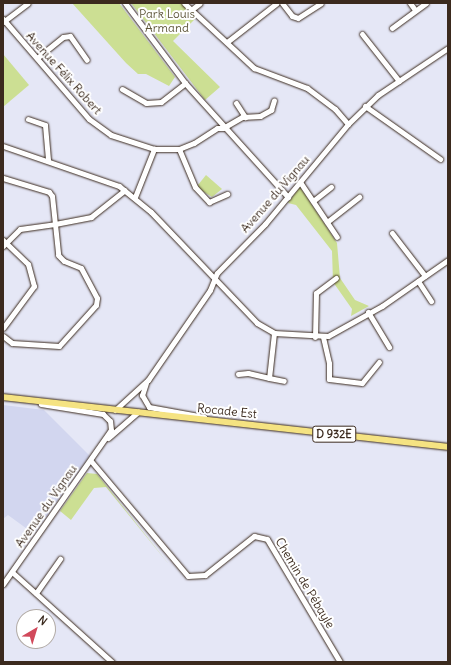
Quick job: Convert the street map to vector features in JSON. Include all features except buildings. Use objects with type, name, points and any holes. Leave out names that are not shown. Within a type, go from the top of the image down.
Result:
[{"type":"main road","name":"Rocade Est","points":[[3,396],[28,401],[448,447]]},
{"type":"street","points":[[4,21],[28,3]]},
{"type":"street","points":[[125,3],[186,84],[223,128],[288,197]]},
{"type":"street","points":[[184,3],[254,68],[307,88],[335,109],[348,124]]},
{"type":"street","points":[[191,10],[200,3]]},
{"type":"street","points":[[227,42],[277,3]]},
{"type":"street","points":[[282,3],[292,16],[304,17],[322,3]]},
{"type":"street","points":[[410,3],[415,10]]},
{"type":"street","points":[[392,28],[426,3]]},
{"type":"street","name":"Avenue Félix Robert","points":[[4,21],[89,119],[111,135],[154,149],[179,149],[194,143],[217,128],[223,128],[245,117],[260,116],[271,110],[274,100]]},
{"type":"street","points":[[362,34],[399,81]]},
{"type":"street","points":[[37,58],[63,37],[70,36],[87,60]]},
{"type":"street","name":"Avenue du Vignau","points":[[148,380],[210,290],[215,276],[288,197],[348,124],[365,106],[448,48]]},
{"type":"street","points":[[122,89],[146,103],[161,102],[186,84]]},
{"type":"street","points":[[236,103],[245,117]]},
{"type":"street","points":[[365,106],[440,159]]},
{"type":"street","points":[[28,119],[45,125],[48,161]]},
{"type":"street","points":[[3,146],[111,182],[125,190],[135,197],[215,276],[257,323],[274,333],[323,337],[368,312],[418,281],[448,260]]},
{"type":"street","points":[[135,197],[154,149]]},
{"type":"street","points":[[179,149],[195,187],[209,202],[227,194]]},
{"type":"street","points":[[3,178],[49,192],[52,196],[58,255],[64,261],[81,268],[97,298],[96,305],[59,346],[12,343],[3,336]]},
{"type":"street","points":[[300,182],[337,236]]},
{"type":"street","points":[[313,201],[331,187]]},
{"type":"street","points":[[3,328],[34,286],[28,264],[4,243],[20,229],[91,217],[125,190]]},
{"type":"street","points":[[327,222],[359,197]]},
{"type":"street","points":[[392,233],[425,276]]},
{"type":"street","points":[[315,337],[316,293],[336,278]]},
{"type":"street","points":[[418,281],[431,301]]},
{"type":"street","points":[[368,312],[389,347]]},
{"type":"street","points":[[269,378],[274,333]]},
{"type":"street","points":[[323,337],[329,379],[362,384],[379,362]]},
{"type":"street","points":[[238,374],[248,373],[284,381]]},
{"type":"street","points":[[115,410],[148,380]]},
{"type":"street","points":[[148,380],[142,395],[149,407],[219,421]]},
{"type":"street","points":[[28,401],[103,414],[111,424],[106,440]]},
{"type":"street","points":[[106,440],[138,412]]},
{"type":"street","name":"Avenue du Vignau","points":[[3,584],[106,440]]},
{"type":"street","name":"Chemin de Pébayle","points":[[91,461],[188,576],[198,577],[205,574],[254,536],[267,539],[340,662]]},
{"type":"street","points":[[36,593],[60,559]]},
{"type":"street","points":[[12,572],[112,662]]},
{"type":"shaded area","points":[[3,405],[44,410],[90,456],[34,534],[8,515],[3,519]]},
{"type":"green space","points":[[72,3],[119,3],[175,77],[169,86],[146,74],[138,74],[126,63]]},
{"type":"green space","name":"Park Louis Armand","points":[[131,3],[182,3],[195,19],[173,41],[220,87],[205,100]]},
{"type":"green space","points":[[3,54],[29,85],[3,107]]},
{"type":"green space","points":[[206,175],[222,189],[212,197],[199,189],[198,185]]},
{"type":"green space","points":[[300,187],[337,243],[340,278],[355,300],[369,306],[351,316],[352,309],[333,282],[332,251],[296,205],[288,203]]},
{"type":"green space","points":[[87,473],[97,474],[171,567],[106,487],[94,488],[71,520],[60,511]]}]
